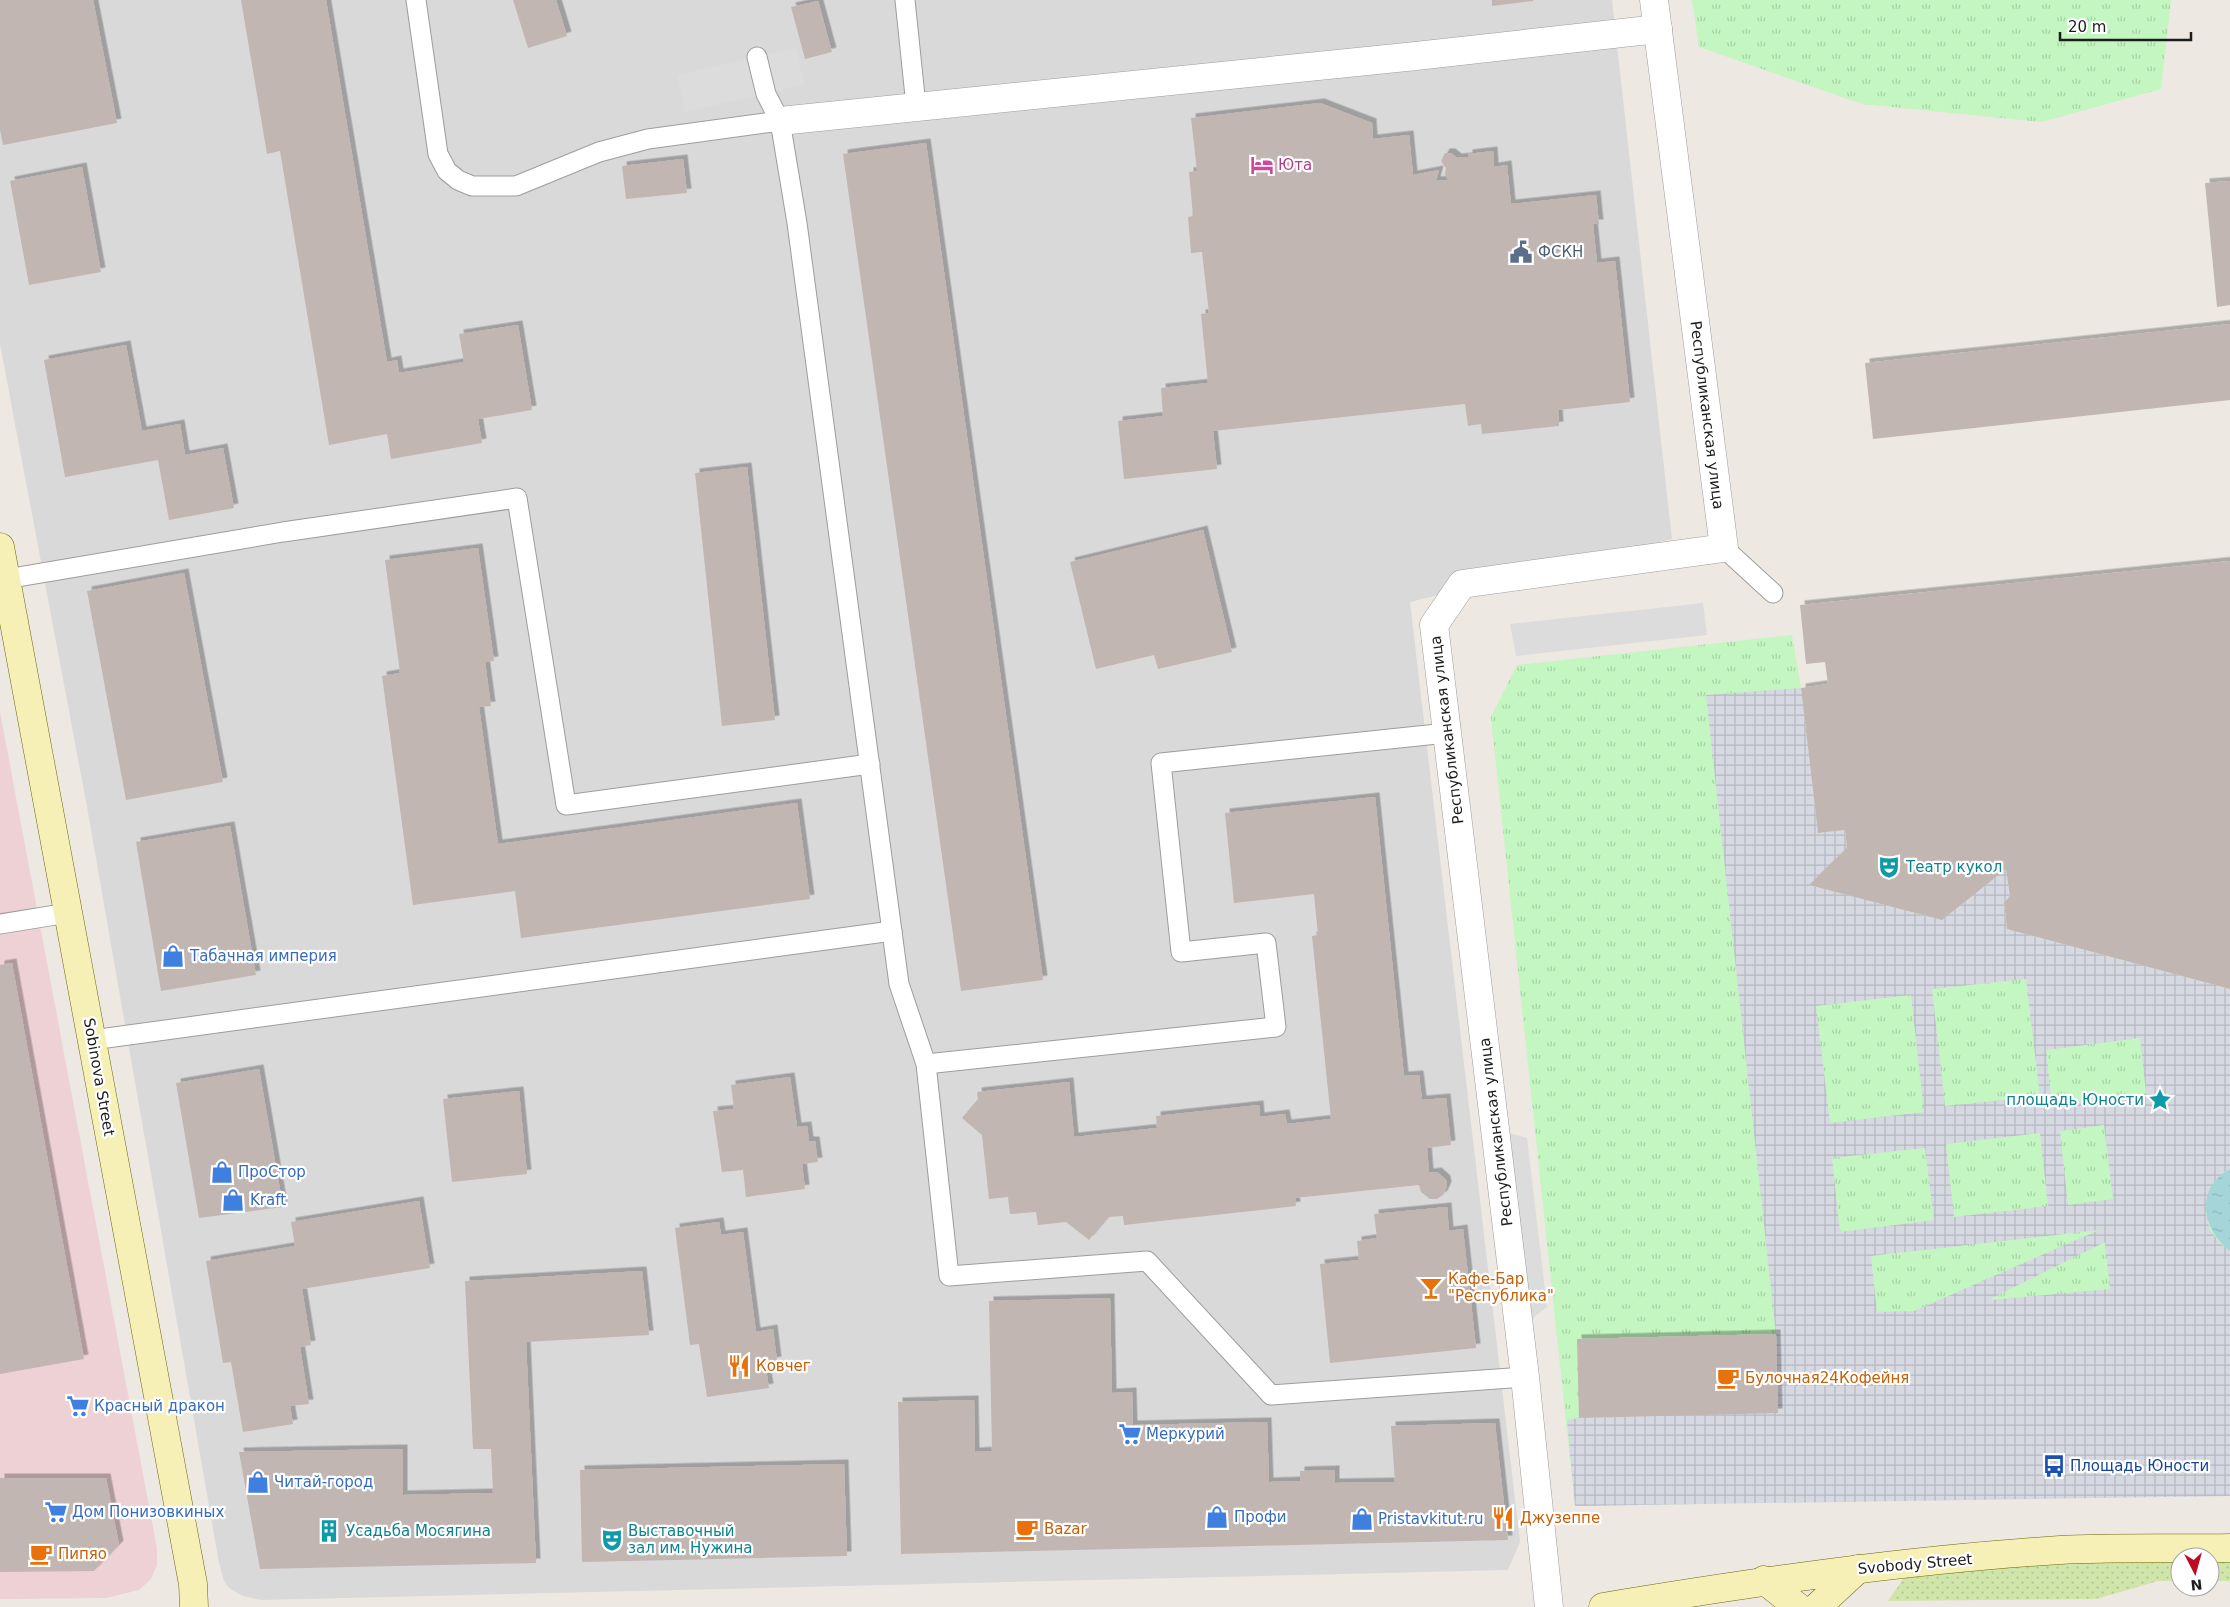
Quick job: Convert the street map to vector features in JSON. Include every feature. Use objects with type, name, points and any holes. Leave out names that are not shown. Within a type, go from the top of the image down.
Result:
[{"type":"main road","name":"Sobinova Street","points":[[0,547],[193,1584],[194,1607]]},
{"type":"main road","name":"Svobody Street","points":[[1603,1607],[1764,1580],[1858,1569],[2061,1550],[2230,1548]]},
{"type":"main road","points":[[1817,1607],[1858,1569]]},
{"type":"main road","points":[[1764,1580],[1798,1607]]},
{"type":"street","name":"Республиканская улица","points":[[1549,1607],[1525,1377],[1434,625],[1462,584],[1724,548],[1654,0]]},
{"type":"street","points":[[780,121],[1416,56],[1658,29]]},
{"type":"lane","points":[[416,0],[438,154],[447,171],[458,180],[472,186],[516,186],[599,152],[648,139],[780,121]]},
{"type":"lane","points":[[906,0],[916,106]]},
{"type":"lane","points":[[757,57],[766,94],[780,121],[797,223],[899,984],[926,1064],[949,1276],[1147,1261],[1271,1395],[1525,1377]]},
{"type":"lane","points":[[6,579],[283,532],[517,498],[566,805],[870,764]]},
{"type":"lane","points":[[1724,548],[1773,594]]},
{"type":"lane","points":[[926,1064],[1276,1026],[1266,943],[1181,952],[1161,763],[1447,733]]},
{"type":"lane","points":[[0,924],[68,913]]},
{"type":"lane","points":[[92,1040],[892,931]]},
{"type":"shaded area","points":[[0,0],[1612,0],[1672,539],[1410,602],[1520,1542],[1508,1570],[261,1600],[243,1596],[229,1588],[224,1581],[219,1563],[87,807],[0,344]]},
{"type":"shaded area","points":[[796,48],[804,85],[685,112],[677,75]]},
{"type":"shaded area","points":[[1703,603],[1707,635],[1516,656],[1510,624]]},
{"type":"shaded area","name":"площадь Юности","points":[[1801,688],[1818,833],[1845,830],[1847,848],[1809,885],[1942,920],[2006,869],[2010,897],[2004,902],[2007,929],[2230,989],[2230,1169],[2224,1172],[2206,1214],[2210,1230],[2219,1242],[2230,1251],[2230,1496],[1575,1506],[1567,1420],[1579,1418],[1776,1334],[1706,695]],"holes":[[[2026,979],[2040,1096],[1945,1106],[1932,989]],[[1911,995],[1924,1112],[1830,1123],[1816,1006]],[[2140,1038],[2146,1093],[2052,1105],[2046,1050]],[[2104,1125],[2113,1199],[2068,1205],[2060,1131]],[[2040,1133],[2048,1206],[1954,1217],[1946,1144]],[[1925,1148],[1934,1220],[1840,1232],[1832,1158]],[[2099,1230],[1914,1311],[1877,1312],[1871,1256]],[[2105,1242],[2110,1289],[1990,1299]]]},
{"type":"shaded area","points":[[0,712],[157,1549],[157,1565],[151,1579],[139,1590],[106,1598],[0,1599]]},
{"type":"shaded area","points":[[1496,1129],[1527,1138],[1547,1307],[1519,1329]]},
{"type":"green space","points":[[1692,0],[2171,0],[2161,89],[2041,122],[1862,104],[1699,47]]},
{"type":"green space","points":[[1792,635],[1801,688],[1818,833],[1809,885],[1942,920],[2006,869],[2010,897],[2004,902],[2007,929],[2230,989],[2230,1495],[1575,1506],[1491,717],[1517,665]]},
{"type":"green space","points":[[2220,1559],[2230,1559],[2230,1581],[2220,1581]]},
{"type":"green space","points":[[2170,1560],[2170,1581],[2158,1581],[2096,1599],[1888,1601],[1906,1575],[2062,1561]]},
{"type":"water","points":[[2230,1169],[2230,1251],[2213,1232],[2208,1221],[2206,1209],[2211,1187],[2219,1177]]},
{"type":"building","points":[[0,0],[93,0],[117,123],[3,145],[0,130]]},
{"type":"building","points":[[241,0],[326,0],[387,362],[397,360],[399,373],[464,362],[459,334],[518,325],[532,410],[478,419],[482,443],[391,459],[387,434],[329,445],[280,151],[267,154]]},
{"type":"building","points":[[513,0],[556,0],[567,36],[528,48]]},
{"type":"building","points":[[1492,0],[1533,0],[1533,1],[1492,6]]},
{"type":"building","points":[[818,1],[832,52],[805,59],[791,7]]},
{"type":"building","points":[[1320,103],[1372,123],[1373,139],[1409,135],[1413,175],[1439,170],[1436,181],[1448,180],[1445,174],[1446,168],[1441,161],[1445,153],[1451,153],[1457,158],[1468,157],[1468,154],[1493,151],[1494,167],[1507,165],[1511,204],[1596,195],[1599,224],[1593,224],[1597,263],[1615,261],[1630,402],[1558,410],[1559,426],[1482,434],[1481,424],[1468,426],[1465,404],[1213,431],[1217,469],[1124,479],[1118,421],[1163,416],[1161,388],[1208,383],[1201,314],[1209,313],[1202,252],[1191,253],[1188,217],[1193,216],[1189,172],[1197,171],[1191,118]]},
{"type":"building","points":[[926,143],[1043,980],[961,991],[843,154]]},
{"type":"building","points":[[683,159],[687,193],[626,199],[622,166]]},
{"type":"building","points":[[82,167],[101,272],[29,285],[10,181]]},
{"type":"building","points":[[2230,181],[2230,305],[2217,307],[2205,183]]},
{"type":"building","points":[[2230,324],[2230,400],[1873,439],[1865,363]]},
{"type":"building","points":[[126,345],[142,431],[180,424],[185,455],[223,448],[234,508],[169,520],[158,460],[65,477],[44,360]]},
{"type":"building","points":[[747,467],[775,720],[722,726],[695,473]]},
{"type":"building","points":[[1203,530],[1232,652],[1158,669],[1154,655],[1096,669],[1070,562]]},
{"type":"building","points":[[478,548],[494,661],[485,662],[491,706],[479,707],[498,844],[797,803],[810,899],[521,938],[515,891],[413,905],[382,676],[400,673],[385,560]]},
{"type":"building","points":[[2230,561],[2230,989],[2007,929],[2004,902],[2010,897],[2006,869],[1942,920],[1809,885],[1847,848],[1845,830],[1818,833],[1801,688],[1828,684],[1825,662],[1806,664],[1800,605]]},
{"type":"building","points":[[184,573],[223,782],[126,800],[87,591]]},
{"type":"building","points":[[1375,797],[1404,1076],[1419,1075],[1422,1100],[1446,1098],[1451,1145],[1427,1148],[1429,1173],[1437,1172],[1446,1180],[1447,1186],[1443,1195],[1437,1199],[1430,1199],[1421,1192],[1419,1185],[1295,1198],[1296,1206],[1124,1225],[1123,1216],[1108,1217],[1089,1240],[1066,1222],[1038,1225],[1036,1212],[1010,1214],[1008,1197],[989,1199],[982,1135],[962,1118],[978,1099],[977,1092],[1069,1082],[1074,1137],[1157,1128],[1156,1116],[1259,1105],[1260,1117],[1285,1114],[1287,1124],[1331,1119],[1312,936],[1318,935],[1314,894],[1234,903],[1225,813]]},
{"type":"building","points":[[230,826],[256,975],[161,991],[136,842]]},
{"type":"building","points":[[12,963],[84,1359],[0,1374],[0,965]]},
{"type":"building","points":[[259,1069],[283,1207],[199,1218],[176,1083]]},
{"type":"building","points":[[790,1077],[797,1127],[807,1126],[809,1141],[815,1141],[818,1162],[802,1164],[805,1189],[746,1197],[743,1170],[722,1172],[713,1111],[734,1109],[731,1085]]},
{"type":"building","points":[[519,1091],[527,1174],[452,1182],[443,1099]]},
{"type":"building","points":[[419,1201],[430,1268],[302,1289],[311,1345],[300,1347],[309,1404],[290,1406],[293,1424],[243,1432],[231,1362],[223,1363],[206,1261],[295,1246],[291,1222]]},
{"type":"building","points":[[1447,1207],[1449,1231],[1463,1229],[1476,1348],[1330,1363],[1320,1264],[1359,1260],[1357,1241],[1377,1238],[1374,1214]]},
{"type":"building","points":[[719,1222],[721,1235],[743,1232],[756,1332],[773,1329],[777,1361],[765,1363],[769,1388],[707,1397],[699,1344],[690,1345],[675,1228]]},
{"type":"building","points":[[642,1271],[649,1335],[526,1342],[536,1563],[260,1569],[239,1452],[403,1449],[403,1495],[493,1493],[491,1449],[473,1449],[465,1281]]},
{"type":"building","name":"Меркурий","points":[[1110,1298],[1112,1393],[1132,1392],[1133,1425],[1267,1422],[1269,1482],[1300,1481],[1300,1471],[1335,1470],[1335,1483],[1395,1482],[1391,1426],[1495,1423],[1508,1540],[901,1554],[898,1402],[974,1400],[975,1452],[992,1451],[989,1301]]},
{"type":"building","points":[[1776,1334],[1778,1413],[1579,1418],[1577,1339]]},
{"type":"building","points":[[844,1464],[847,1556],[582,1562],[580,1470]]},
{"type":"building","name":"Дом Понизовкиных","points":[[0,1478],[106,1478],[119,1545],[94,1571],[0,1572]]},
{"type":"place","name":"Юта","points":[[1262,165]]},
{"type":"place","name":"ФСКН","points":[[1521,252]]},
{"type":"place","name":"Театр кукол","points":[[1889,867]]},
{"type":"place","name":"Табачная империя","points":[[173,956]]},
{"type":"place","name":"площадь Юности","points":[[2160,1100]]},
{"type":"place","name":"ПроСтор","points":[[222,1172]]},
{"type":"place","name":"Kraft","points":[[233,1200]]},
{"type":"place","name":"Кафе-Бар \"Республика\"","points":[[1431,1288]]},
{"type":"place","name":"Ковчег","points":[[739,1366]]},
{"type":"place","name":"Булочная24Кофейня","points":[[1728,1378]]},
{"type":"place","name":"Красный дракон","points":[[78,1406]]},
{"type":"place","name":"Меркурий","points":[[1130,1434]]},
{"type":"place","name":"Площадь Юности","points":[[2054,1466]]},
{"type":"place","name":"Читай-город","points":[[258,1482]]},
{"type":"place","name":"Дом Понизовкиных","points":[[56,1512]]},
{"type":"place","name":"Профи","points":[[1217,1517]]},
{"type":"place","name":"Джузеппе","points":[[1503,1518]]},
{"type":"place","name":"Pristavkitut.ru","points":[[1362,1519]]},
{"type":"place","name":"Bazar","points":[[1027,1529]]},
{"type":"place","name":"Усадьба Мосягина","points":[[329,1531]]},
{"type":"place","name":"Выставочный зал им. Нужина","points":[[612,1540]]},
{"type":"place","name":"Пипяо","points":[[41,1554]]}]
